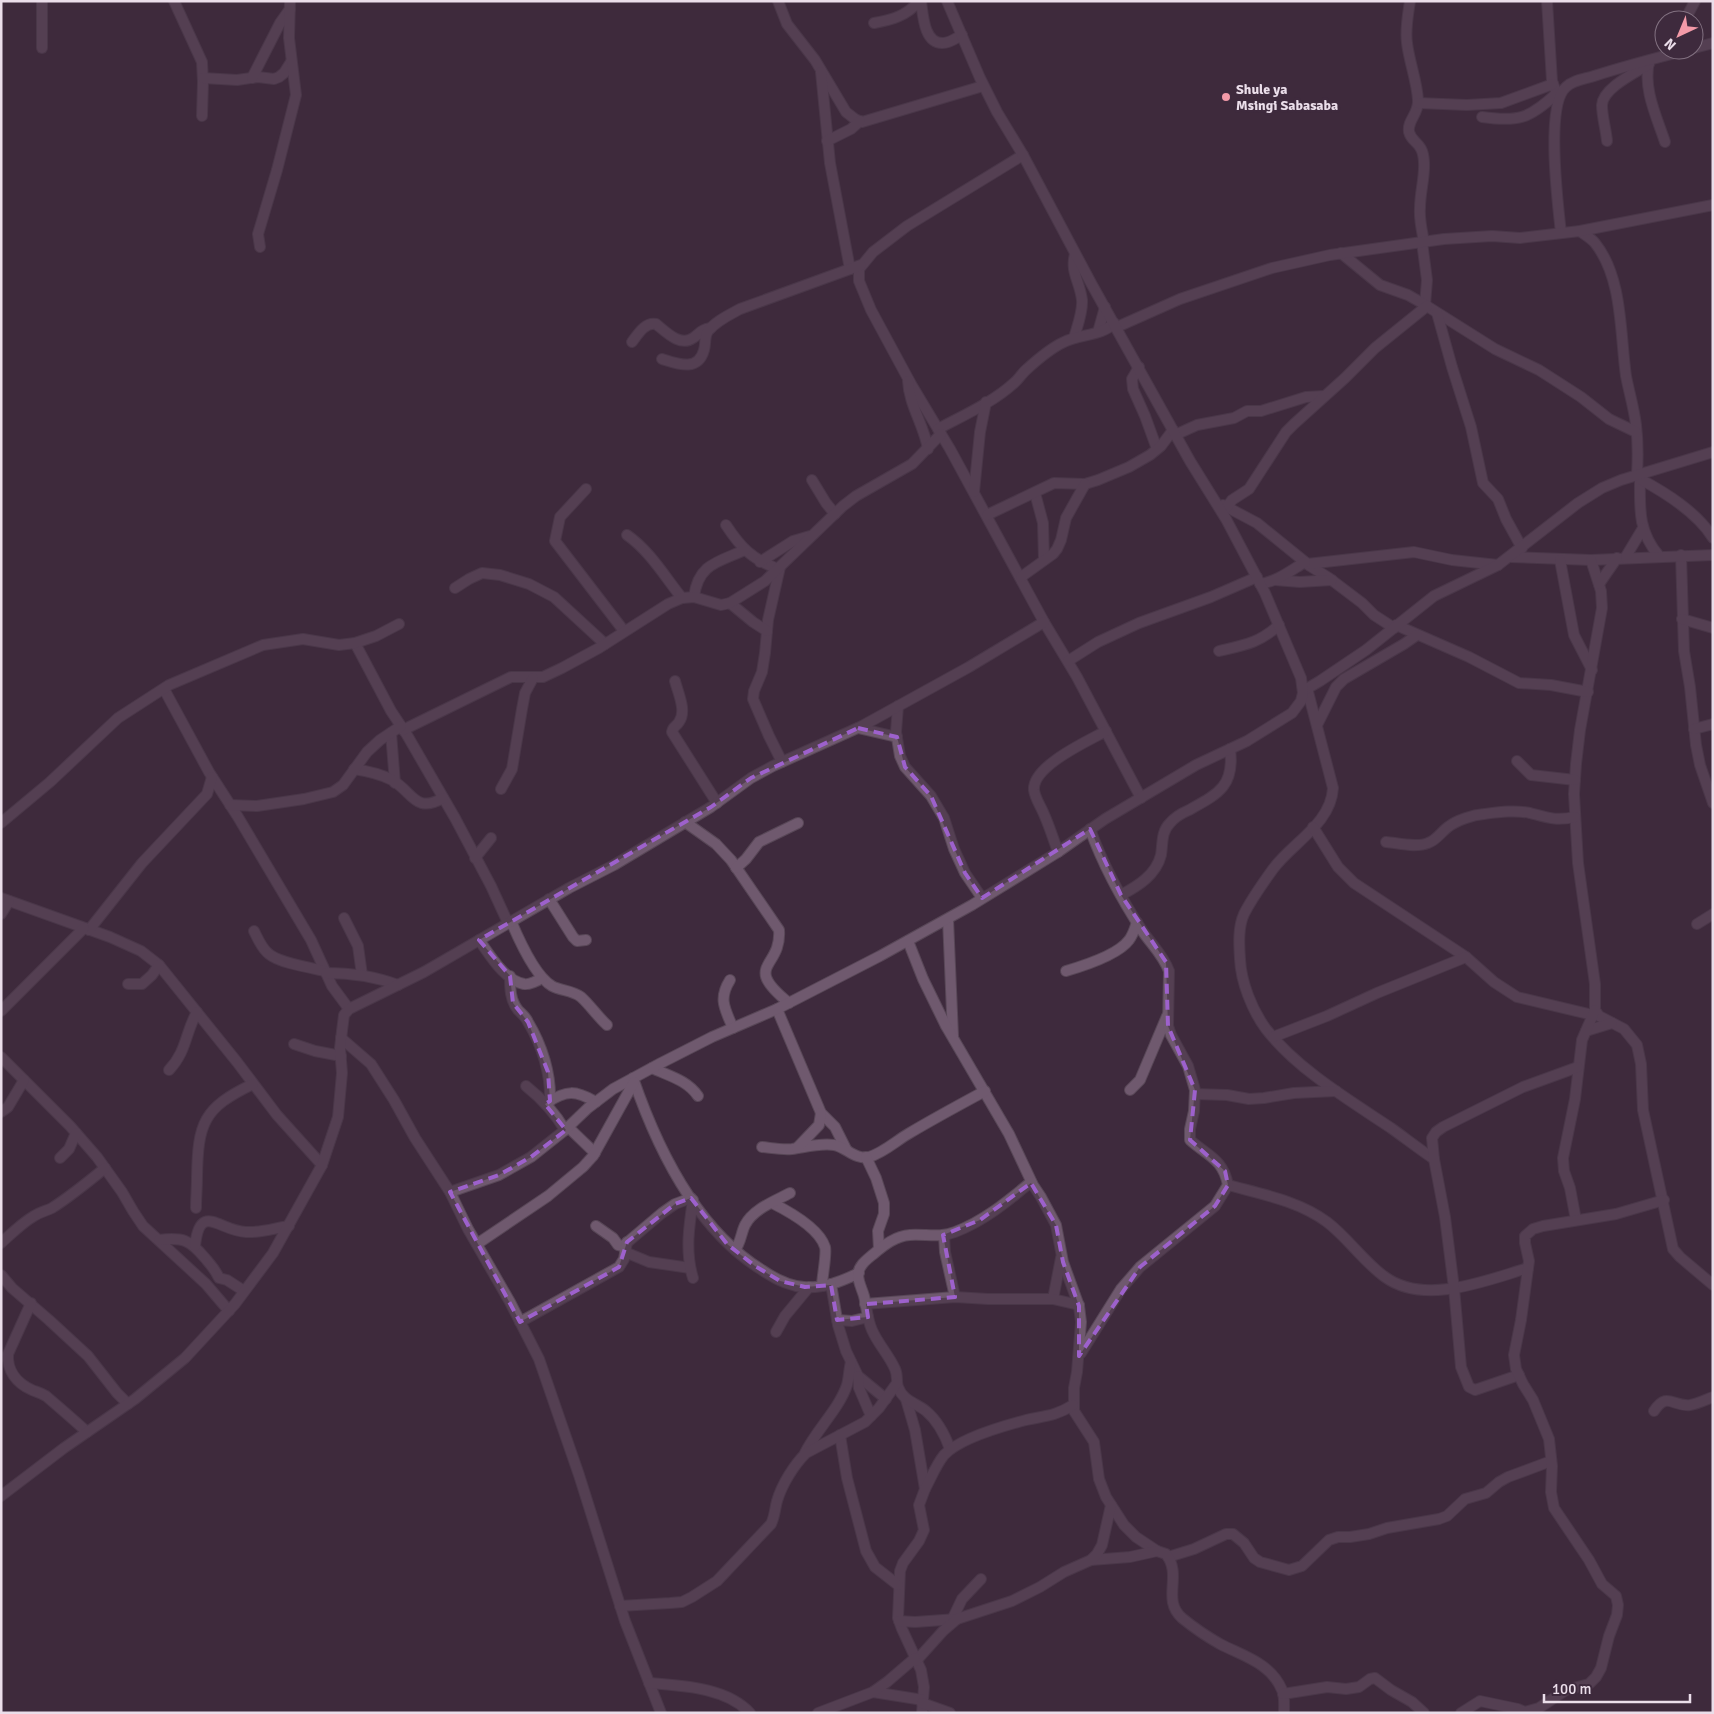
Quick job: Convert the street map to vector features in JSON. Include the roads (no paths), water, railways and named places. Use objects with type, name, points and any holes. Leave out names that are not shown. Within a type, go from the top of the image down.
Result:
[{"type":"street","points":[[42,1],[42,48]]},
{"type":"street","points":[[174,1],[202,62],[202,116]]},
{"type":"street","points":[[778,1],[787,24],[820,70],[846,112],[860,121],[868,121],[984,86]]},
{"type":"street","points":[[874,23],[903,15],[920,1],[927,31],[935,41],[947,43],[962,36]]},
{"type":"street","points":[[947,1],[996,112],[1023,155],[1075,254],[1258,580],[1301,678],[1317,725],[1333,788],[1330,805],[1298,844],[1278,862],[1244,915],[1240,930],[1241,973],[1255,1010],[1265,1028],[1307,1069],[1434,1159]]},
{"type":"street","points":[[1227,507],[1232,500],[1249,489],[1286,432],[1375,348],[1426,306],[1427,280],[1420,207],[1423,188],[1423,149],[1410,135],[1409,126],[1418,111],[1411,58],[1407,44],[1406,25],[1410,1]]},
{"type":"street","points":[[1547,1],[1556,93],[1555,152],[1557,196],[1562,233]]},
{"type":"street","points":[[252,78],[290,5]]},
{"type":"street","points":[[260,248],[258,234],[277,170],[296,94],[289,38],[290,5]]},
{"type":"street","points":[[1607,141],[1603,117],[1603,98],[1609,90],[1654,60]]},
{"type":"street","points":[[203,78],[237,80],[252,78],[274,79],[280,77],[291,62]]},
{"type":"street","points":[[1482,117],[1511,120],[1522,117],[1535,112],[1556,93],[1571,83],[1649,62]]},
{"type":"street","points":[[1649,62],[1647,79],[1650,98],[1665,142]]},
{"type":"street","points":[[820,70],[827,141],[836,200],[850,269]]},
{"type":"street","points":[[1418,103],[1467,105],[1501,103],[1556,93]]},
{"type":"street","points":[[827,141],[851,129],[860,121]]},
{"type":"street","points":[[1023,155],[907,226],[873,252],[859,269],[858,281],[871,310],[987,515],[1044,622],[1068,661],[1141,798]]},
{"type":"street","points":[[230,804],[257,806],[333,792],[343,784],[367,752],[391,733],[454,706],[498,682],[511,677],[533,678],[543,676],[562,668],[606,644],[668,604],[682,598],[694,597],[722,605],[730,603],[764,581],[856,496],[912,464],[928,449],[940,431],[1015,383],[1026,370],[1052,349],[1074,338],[1098,332],[1180,300],[1272,268],[1341,253],[1423,242],[1492,236],[1520,238],[1580,231],[1713,205]]},
{"type":"street","points":[[1580,231],[1594,242],[1613,279],[1622,332],[1626,376],[1636,432],[1641,520],[1648,540],[1659,556]]},
{"type":"street","points":[[1341,253],[1380,285],[1408,295],[1495,349],[1539,370],[1581,397],[1604,416],[1636,432]]},
{"type":"street","points":[[1074,338],[1082,299],[1073,270],[1072,263],[1075,254]]},
{"type":"street","points":[[662,359],[687,366],[694,364],[699,360],[704,350],[706,336],[722,319],[740,309],[862,265]]},
{"type":"street","points":[[1098,332],[1105,307]]},
{"type":"street","points":[[1438,313],[1452,367],[1471,427],[1483,483],[1498,499],[1506,519],[1522,548]]},
{"type":"street","points":[[632,342],[643,329],[653,323],[674,338],[686,341],[704,329],[712,328]]},
{"type":"street","points":[[1139,367],[1132,378],[1133,389],[1157,449]]},
{"type":"street","points":[[908,377],[908,392],[926,436],[928,449]]},
{"type":"street","points":[[987,515],[1035,494],[1054,483],[1085,484],[1098,480],[1129,466],[1157,449],[1174,432],[1197,425],[1234,418],[1247,411],[1261,411],[1306,397],[1324,396]]},
{"type":"street","points":[[974,492],[980,432],[986,402]]},
{"type":"street","points":[[450,1192],[498,1175],[531,1157],[613,1089],[733,1028],[789,1003],[908,941],[1058,852],[1090,829],[1196,765],[1248,741],[1292,713],[1301,701],[1305,690],[1358,655],[1434,596],[1498,566],[1578,503],[1602,488],[1713,452]]},
{"type":"street","points":[[1639,476],[1676,501],[1700,522],[1713,538]]},
{"type":"street","points":[[812,480],[835,514]]},
{"type":"street","points":[[1021,577],[1057,549],[1066,518],[1085,484]]},
{"type":"street","points":[[586,489],[560,517],[555,541],[624,631]]},
{"type":"street","points":[[1035,494],[1044,523],[1044,560]]},
{"type":"street","points":[[1215,501],[1256,524],[1362,603],[1374,615],[1395,627],[1417,634],[1469,657],[1519,683],[1552,685],[1588,692]]},
{"type":"street","points":[[726,525],[745,550],[760,562],[779,568]]},
{"type":"street","points":[[1599,584],[1643,528]]},
{"type":"street","points":[[627,535],[650,556],[682,598]]},
{"type":"street","points":[[760,562],[793,541],[813,535]]},
{"type":"street","points":[[1647,556],[1648,540]]},
{"type":"street","points":[[694,597],[698,578],[709,567],[745,550]]},
{"type":"street","points":[[1275,580],[1306,563],[1414,552],[1452,560],[1498,566]]},
{"type":"street","points":[[1681,555],[1684,650],[1694,729],[1700,765],[1713,803]]},
{"type":"street","points":[[1510,557],[1591,560],[1647,556],[1713,555]]},
{"type":"street","points":[[1560,560],[1574,635],[1592,670]]},
{"type":"street","points":[[1576,1220],[1570,1188],[1562,1165],[1575,1099],[1582,1040],[1594,1012],[1595,984],[1578,863],[1574,794],[1580,730],[1602,608],[1599,584],[1591,560]]},
{"type":"street","points":[[779,568],[767,630],[762,672],[754,691],[753,699],[768,736],[782,762]]},
{"type":"street","points":[[455,588],[482,573],[500,575],[529,584],[554,597],[606,644]]},
{"type":"street","points":[[1068,661],[1098,642],[1140,623],[1258,580],[1300,582],[1332,580]]},
{"type":"street","points":[[730,603],[753,622],[767,630]]},
{"type":"street","points":[[1682,619],[1713,628]]},
{"type":"street","points":[[1,1496],[128,1404],[186,1358],[229,1311],[273,1253],[322,1165],[338,1117],[342,1073],[341,1038],[344,1014],[349,1009],[424,972],[614,865],[717,803],[751,778],[858,728],[969,667],[1044,622]]},
{"type":"street","points":[[1,823],[50,782],[118,718],[164,689],[263,645],[302,639],[339,645],[355,643],[376,636],[399,624]]},
{"type":"street","points":[[1219,651],[1252,643],[1267,636],[1279,625]]},
{"type":"street","points":[[1317,725],[1336,687],[1344,679],[1404,644],[1417,634]]},
{"type":"street","points":[[355,643],[391,711],[456,818],[522,946],[542,978],[558,989],[575,993],[607,1025]]},
{"type":"street","points":[[501,789],[512,769],[525,693],[533,678]]},
{"type":"street","points":[[674,681],[683,713],[679,723],[673,728],[672,732],[717,803]]},
{"type":"street","points":[[164,689],[212,777],[311,940],[332,986],[349,1009]]},
{"type":"street","points":[[898,706],[896,737],[900,756],[905,767],[931,796],[940,810],[964,873],[982,898]]},
{"type":"street","points":[[1694,729],[1713,724]]},
{"type":"street","points":[[858,728],[896,737]]},
{"type":"street","points":[[1058,852],[1036,798],[1034,789],[1036,781],[1054,760],[1106,731]]},
{"type":"street","points":[[391,733],[395,783]]},
{"type":"street","points":[[1121,895],[1135,888],[1153,872],[1160,856],[1163,834],[1171,821],[1216,795],[1223,786],[1230,775],[1232,763],[1230,749]]},
{"type":"street","points":[[1517,761],[1531,776],[1575,780]]},
{"type":"street","points":[[354,769],[373,773],[395,783],[418,801],[428,804],[443,798]]},
{"type":"street","points":[[1,1011],[87,929],[142,863],[207,794],[212,777]]},
{"type":"street","points":[[1386,842],[1426,844],[1454,823],[1481,814],[1507,811],[1530,813],[1542,818],[1560,820],[1575,818]]},
{"type":"street","points":[[685,822],[716,844],[736,868],[779,930],[780,940],[765,969],[771,986],[789,1003]]},
{"type":"street","points":[[736,868],[746,859],[759,842],[798,823]]},
{"type":"street","points":[[1313,827],[1338,867],[1354,883],[1466,957],[1494,982],[1517,997],[1594,1012],[1624,1028],[1637,1045],[1641,1064],[1643,1110],[1673,1248],[1680,1257],[1713,1285]]},
{"type":"street","points":[[1079,1356],[1121,1289],[1140,1267],[1215,1206],[1228,1184],[1225,1171],[1214,1158],[1190,1140],[1196,1094],[1188,1066],[1171,1035],[1168,1016],[1169,971],[1166,962],[1137,922],[1121,895],[1107,869],[1090,829]]},
{"type":"street","points":[[475,858],[491,838]]},
{"type":"street","points":[[1,914],[5,899],[141,950],[159,965],[277,1115],[322,1165]]},
{"type":"street","points":[[549,900],[577,941],[586,940]]},
{"type":"street","points":[[1697,924],[1713,914]]},
{"type":"street","points":[[344,918],[358,946],[362,975]]},
{"type":"street","points":[[948,919],[953,1038]]},
{"type":"street","points":[[1066,971],[1097,960],[1124,945],[1129,940],[1137,922]]},
{"type":"street","points":[[254,931],[262,947],[270,955],[300,966],[326,972],[352,973],[398,985]]},
{"type":"street","points":[[479,940],[499,967],[510,976],[524,984],[531,984],[542,978]]},
{"type":"street","points":[[908,941],[923,979],[953,1038],[1009,1134],[1031,1182],[1056,1225],[1062,1254],[1079,1304],[1081,1322],[1074,1411],[1094,1442],[1099,1479],[1111,1505],[1124,1526],[1136,1537],[1157,1551]]},
{"type":"street","points":[[1273,1037],[1328,1016],[1377,993],[1466,957]]},
{"type":"street","points":[[128,984],[142,984],[159,965]]},
{"type":"street","points":[[510,976],[513,1003],[528,1022],[544,1059],[550,1086],[547,1102]]},
{"type":"street","points":[[730,980],[723,992],[723,1000],[733,1028]]},
{"type":"street","points":[[777,1009],[821,1113],[834,1127],[846,1149]]},
{"type":"street","points":[[169,1070],[182,1054],[190,1027],[197,1012]]},
{"type":"street","points":[[1130,1090],[1140,1080],[1168,1016]]},
{"type":"street","points":[[1586,1031],[1612,1023]]},
{"type":"street","points":[[341,1038],[371,1064],[394,1100],[415,1138],[450,1192],[539,1359],[579,1475],[620,1606],[662,1713]]},
{"type":"street","points":[[294,1044],[315,1051],[341,1056]]},
{"type":"street","points":[[1,1057],[76,1133],[105,1168],[138,1219],[206,1284],[229,1311]]},
{"type":"street","points":[[1519,1375],[1476,1390],[1469,1387],[1461,1367],[1454,1288],[1432,1138],[1443,1127],[1523,1087],[1578,1067]]},
{"type":"street","points":[[652,1068],[686,1083],[692,1087],[698,1096]]},
{"type":"street","points":[[1,1112],[8,1106],[24,1080]]},
{"type":"street","points":[[477,1244],[574,1176],[595,1153],[633,1080]]},
{"type":"street","points":[[633,1080],[663,1151],[701,1213],[726,1244],[755,1266],[780,1281],[809,1287],[826,1285],[859,1273]]},
{"type":"street","points":[[196,1208],[197,1155],[199,1139],[204,1125],[210,1112],[217,1105],[233,1093],[253,1084]]},
{"type":"street","points":[[526,1086],[547,1102],[567,1129],[595,1153]]},
{"type":"street","points":[[762,1147],[779,1149],[834,1145],[846,1149],[855,1156],[866,1157],[876,1154],[921,1126],[985,1091]]},
{"type":"street","points":[[1196,1094],[1227,1095],[1250,1099],[1294,1093],[1336,1091]]},
{"type":"street","points":[[547,1102],[568,1092],[587,1097],[596,1102]]},
{"type":"street","points":[[797,1148],[819,1125],[821,1113]]},
{"type":"street","points":[[60,1158],[69,1149],[76,1133]]},
{"type":"street","points":[[866,1157],[876,1178],[884,1203],[884,1214],[878,1231],[879,1249]]},
{"type":"street","points":[[1,1243],[20,1226],[69,1196],[105,1168]]},
{"type":"street","points":[[950,1449],[941,1429],[931,1416],[906,1399],[898,1389],[896,1372],[872,1330],[859,1273],[862,1264],[879,1249],[896,1238],[909,1235],[944,1235],[980,1220],[1005,1204],[1031,1182]]},
{"type":"street","points":[[1228,1184],[1308,1210],[1327,1222],[1385,1277],[1399,1286],[1415,1290],[1454,1288],[1528,1268]]},
{"type":"street","points":[[734,1250],[742,1238],[748,1219],[790,1193]]},
{"type":"street","points":[[520,1322],[619,1267],[624,1259],[626,1247],[675,1204],[692,1199]]},
{"type":"street","points":[[692,1199],[688,1232],[688,1258],[692,1278]]},
{"type":"street","points":[[1461,1713],[1480,1701],[1524,1712],[1531,1711],[1539,1708],[1566,1690],[1589,1684],[1602,1668],[1609,1636],[1617,1615],[1617,1600],[1602,1584],[1590,1560],[1554,1508],[1551,1492],[1552,1461],[1549,1440],[1533,1400],[1519,1375],[1514,1355],[1529,1261],[1524,1238],[1528,1232],[1543,1226],[1616,1214],[1664,1200]]},
{"type":"street","points":[[772,1203],[800,1218],[820,1238],[825,1248],[826,1285],[851,1362],[858,1376],[859,1388],[871,1416]]},
{"type":"street","points":[[195,1246],[196,1232],[202,1223],[208,1221],[230,1229],[246,1232],[289,1226]]},
{"type":"street","points":[[596,1226],[613,1238],[618,1245],[626,1247],[649,1262],[690,1268]]},
{"type":"street","points":[[944,1235],[945,1252],[955,1297]]},
{"type":"street","points":[[159,1240],[177,1238],[186,1240],[195,1246],[214,1268],[219,1278],[227,1280],[244,1292]]},
{"type":"street","points":[[1054,1299],[1062,1254]]},
{"type":"street","points":[[1,1274],[12,1288],[88,1356],[128,1404]]},
{"type":"street","points":[[776,1332],[785,1316],[809,1287]]},
{"type":"street","points":[[865,1304],[955,1297],[988,1300],[1054,1299],[1079,1304]]},
{"type":"street","points":[[30,1303],[8,1354],[5,1366],[22,1384],[42,1394],[87,1432]]},
{"type":"street","points":[[837,1320],[852,1321],[868,1317]]},
{"type":"street","points":[[620,1606],[682,1602],[717,1581],[767,1530],[774,1519],[776,1502],[794,1467],[805,1454],[815,1434],[844,1392],[851,1362]]},
{"type":"street","points":[[858,1376],[886,1399]]},
{"type":"street","points":[[805,1454],[865,1422],[886,1399],[897,1383]]},
{"type":"street","points":[[1654,1411],[1659,1404],[1665,1401],[1687,1405],[1713,1397]]},
{"type":"street","points":[[906,1399],[926,1489]]},
{"type":"street","points":[[922,1705],[924,1687],[921,1670],[899,1621],[898,1585],[903,1563],[924,1530],[919,1505],[935,1469],[950,1449],[1024,1420],[1056,1415],[1073,1405]]},
{"type":"street","points":[[840,1435],[847,1478],[866,1551],[874,1567],[898,1585]]},
{"type":"street","points":[[1168,1557],[1194,1549],[1226,1534],[1233,1534],[1244,1543],[1254,1558],[1260,1562],[1289,1570],[1302,1566],[1329,1540],[1338,1537],[1369,1534],[1387,1528],[1438,1519],[1452,1512],[1465,1499],[1486,1493],[1508,1477],[1552,1461]]},
{"type":"street","points":[[1091,1560],[1102,1545],[1111,1505]]},
{"type":"street","points":[[899,1621],[915,1622],[954,1619],[1012,1601],[1064,1572],[1091,1560],[1122,1558],[1157,1551],[1164,1552],[1174,1571],[1172,1599],[1174,1609],[1182,1618],[1206,1636],[1262,1664],[1277,1682],[1283,1694],[1284,1713]]},
{"type":"street","points":[[818,1713],[873,1692],[887,1682],[915,1659],[943,1631],[954,1619],[962,1599],[981,1580]]},
{"type":"street","points":[[1283,1694],[1327,1687],[1359,1688],[1370,1679],[1375,1678],[1412,1702],[1424,1713]]},
{"type":"street","points":[[649,1683],[721,1694],[737,1702],[750,1713]]},
{"type":"street","points":[[873,1692],[950,1713]]},
{"type":"place","name":"Shule ya Msingi Sabasaba","points":[[1226,97]]}]
